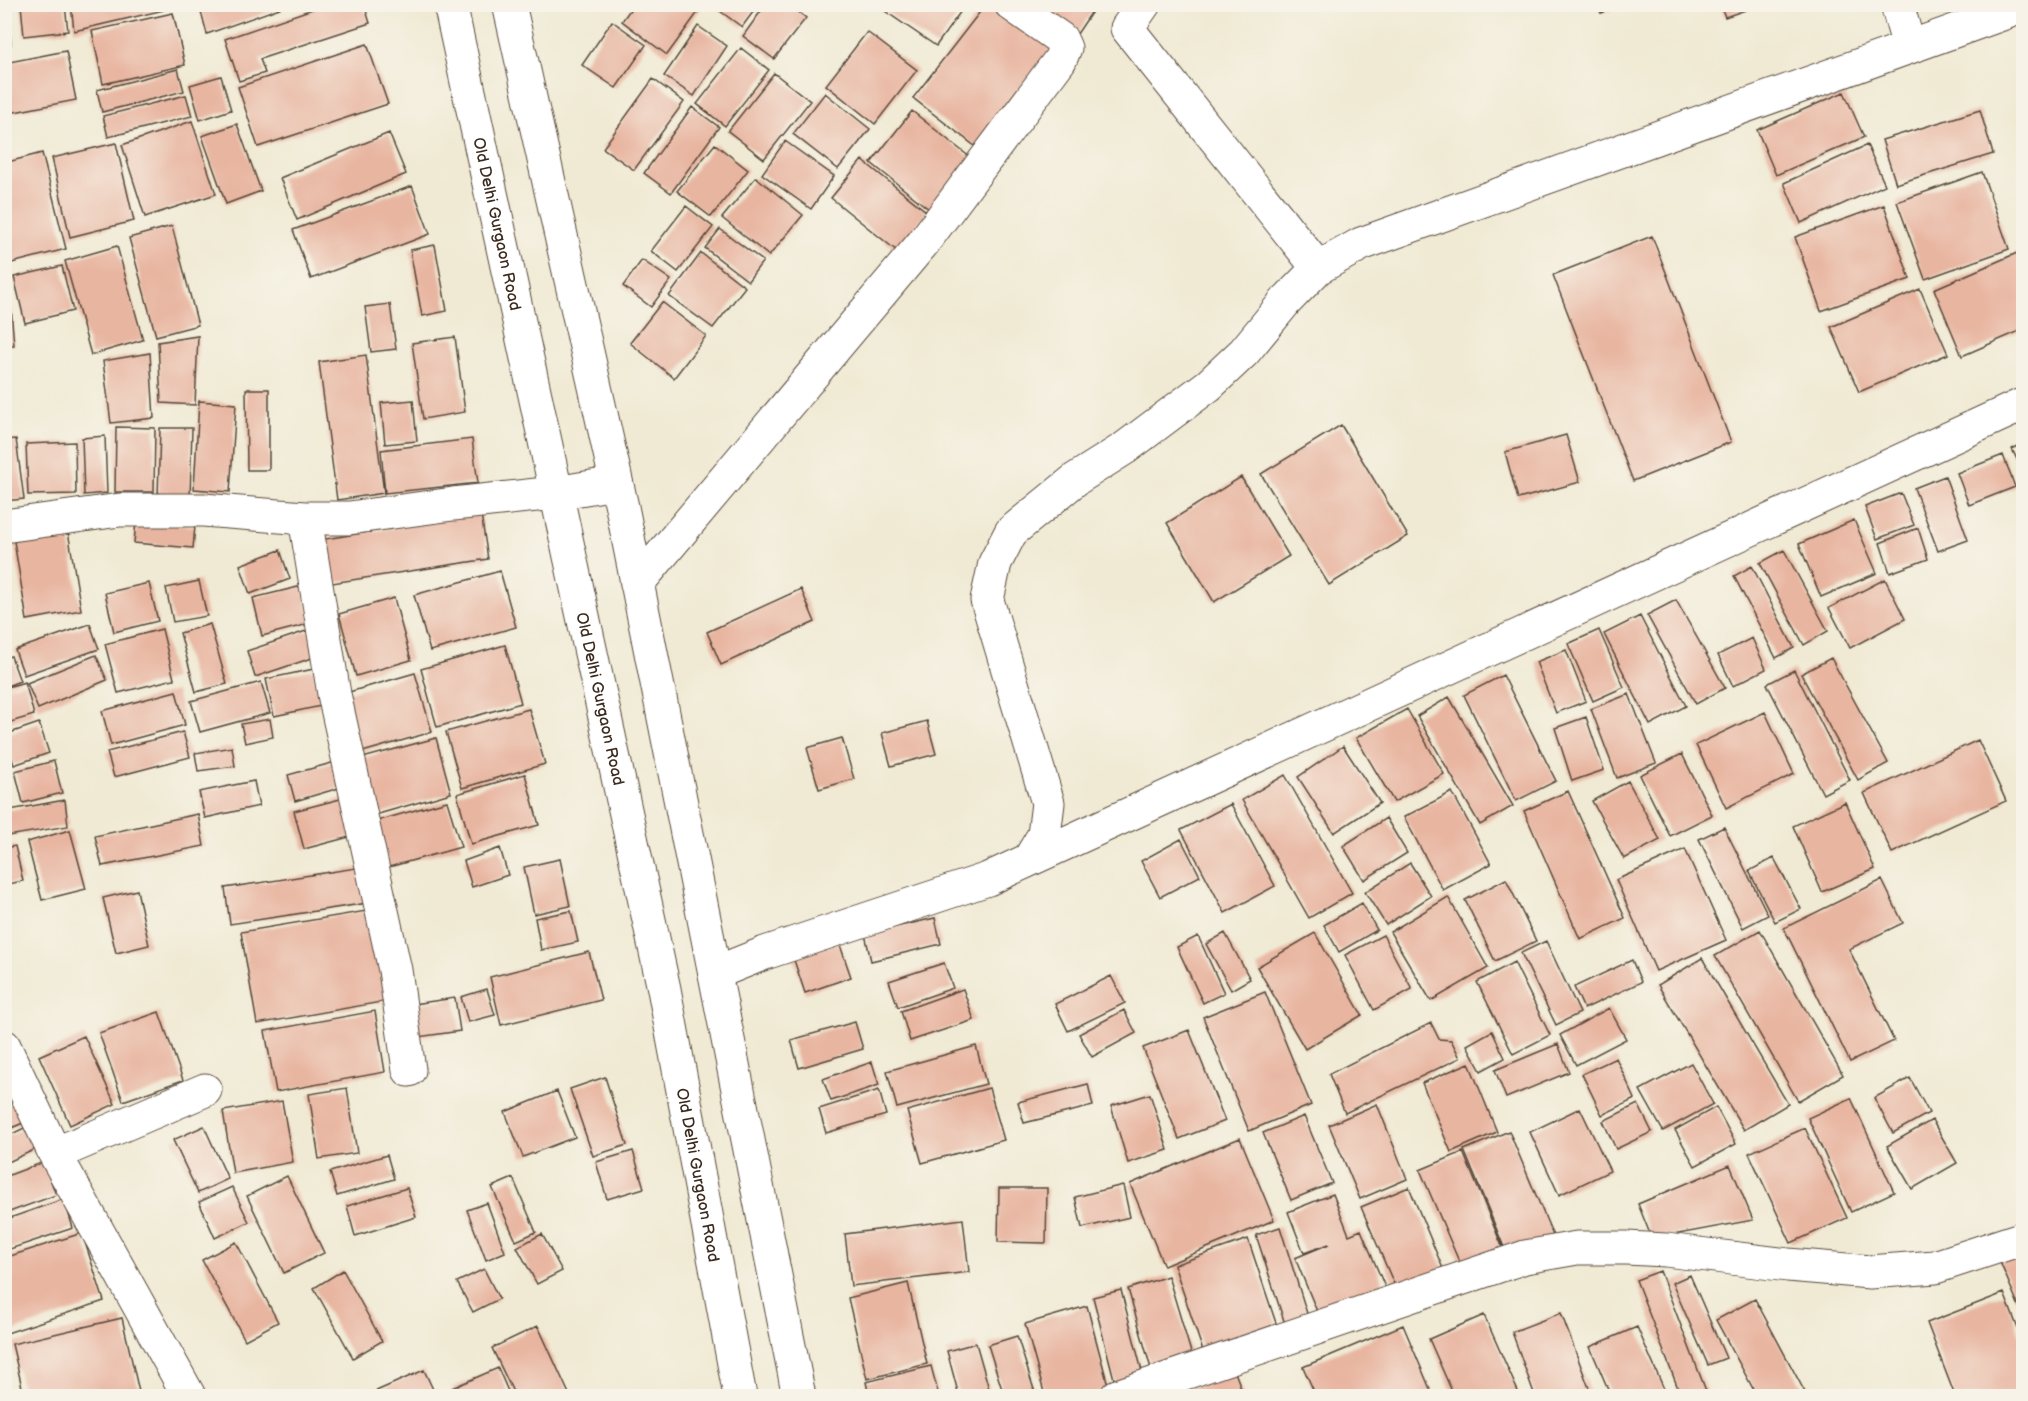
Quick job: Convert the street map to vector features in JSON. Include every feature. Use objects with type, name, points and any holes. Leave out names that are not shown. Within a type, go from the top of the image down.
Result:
[{"type":"street","name":"Old Delhi Gurgaon Road","points":[[450,4],[664,989],[740,1396]]},
{"type":"street","points":[[509,4],[637,584],[798,1396]]},
{"type":"street","points":[[637,584],[923,243],[1060,60],[1065,48],[1061,39],[1011,4]]},
{"type":"street","points":[[1144,4],[1127,28],[1318,268]]},
{"type":"street","points":[[1897,4],[1909,47]]},
{"type":"street","points":[[1029,860],[1044,835],[1048,803],[987,600],[994,563],[1011,532],[1044,504],[1209,385],[1244,352],[1285,302],[1318,268],[1361,244],[2024,6]]},
{"type":"street","points":[[715,972],[765,953],[988,879],[2024,404]]},
{"type":"street","points":[[4,526],[120,510],[204,510],[305,518],[349,518],[555,493],[616,483]]},
{"type":"street","points":[[305,518],[334,694],[395,970],[409,1070]]},
{"type":"street","points":[[4,1046],[55,1154],[189,1396]]},
{"type":"street","points":[[55,1154],[205,1090]]},
{"type":"street","points":[[1116,1396],[1525,1257],[1577,1248],[1626,1248],[1666,1250],[1788,1265],[1870,1272],[1935,1267],[2024,1238]]},
{"type":"building","points":[[4,4],[8,4],[11,44],[4,45]]},
{"type":"building","points":[[71,4],[163,4],[164,10],[74,31]]},
{"type":"building","points":[[199,4],[288,4],[288,5],[207,34]]},
{"type":"building","points":[[327,4],[364,4],[370,23],[260,59],[265,73],[239,81],[225,39]]},
{"type":"building","points":[[634,4],[704,4],[667,55],[622,21]]},
{"type":"building","points":[[715,4],[759,4],[742,27],[713,6]]},
{"type":"building","points":[[766,4],[788,4],[806,18],[774,59],[743,36]]},
{"type":"building","points":[[885,4],[966,4],[936,46],[882,9]]},
{"type":"building","points":[[986,4],[1000,4],[1054,46],[976,147],[913,98]]},
{"type":"building","points":[[1027,4],[1097,4],[1075,37]]},
{"type":"building","points":[[1597,4],[1625,4],[1625,5],[1601,13]]},
{"type":"building","points":[[1720,4],[1760,4],[1760,5],[1725,17]]},
{"type":"building","points":[[21,5],[65,5],[68,31],[24,36]]},
{"type":"building","points":[[173,13],[185,65],[103,84],[92,31]]},
{"type":"building","points":[[612,21],[646,45],[616,88],[582,65]]},
{"type":"building","points":[[698,26],[727,46],[694,96],[664,76]]},
{"type":"building","points":[[867,32],[917,70],[875,124],[826,85]]},
{"type":"building","points":[[367,44],[388,104],[258,147],[238,87]]},
{"type":"building","points":[[741,48],[769,70],[725,126],[697,104]]},
{"type":"building","points":[[66,51],[76,100],[4,114],[4,63]]},
{"type":"building","points":[[178,69],[184,91],[102,112],[97,90]]},
{"type":"building","points":[[774,73],[810,101],[764,159],[728,131]]},
{"type":"building","points":[[221,76],[231,110],[200,120],[190,85]]},
{"type":"building","points":[[653,79],[684,102],[634,170],[603,148]]},
{"type":"building","points":[[1844,92],[1864,137],[1776,175],[1757,130]]},
{"type":"building","points":[[825,93],[870,129],[838,169],[793,134]]},
{"type":"building","points":[[186,95],[192,116],[108,137],[103,116]]},
{"type":"building","points":[[692,107],[719,127],[671,193],[644,173]]},
{"type":"building","points":[[1980,110],[1993,154],[1896,184],[1882,140]]},
{"type":"building","points":[[912,111],[971,158],[930,210],[871,163]]},
{"type":"building","points":[[192,121],[216,194],[145,217],[122,145]]},
{"type":"building","points":[[237,124],[261,191],[226,204],[202,136]]},
{"type":"building","points":[[389,133],[406,174],[297,220],[280,178]]},
{"type":"building","points":[[785,141],[834,176],[811,209],[762,174]]},
{"type":"building","points":[[116,143],[134,221],[70,237],[52,158]]},
{"type":"building","points":[[715,144],[748,170],[711,217],[677,191]]},
{"type":"building","points":[[1867,145],[1885,185],[1801,223],[1784,183]]},
{"type":"building","points":[[42,153],[66,249],[4,265],[4,163]]},
{"type":"building","points":[[862,160],[927,212],[897,251],[831,198]]},
{"type":"building","points":[[1982,172],[2009,249],[1925,279],[1897,202]]},
{"type":"building","points":[[756,177],[803,215],[769,256],[722,218]]},
{"type":"building","points":[[412,186],[430,234],[311,279],[293,230]]},
{"type":"building","points":[[1884,205],[1910,279],[1821,311],[1795,237]]},
{"type":"building","points":[[686,206],[713,227],[678,272],[651,251]]},
{"type":"building","points":[[172,226],[198,325],[156,336],[129,238]]},
{"type":"building","points":[[720,229],[763,261],[748,281],[705,248]]},
{"type":"building","points":[[1652,236],[1731,442],[1633,481],[1553,275]]},
{"type":"building","points":[[435,245],[447,311],[422,316],[410,250]]},
{"type":"building","points":[[117,246],[143,340],[91,355],[65,261]]},
{"type":"building","points":[[2024,250],[2024,329],[1962,356],[1934,289]]},
{"type":"building","points":[[701,253],[745,287],[713,328],[669,296]]},
{"type":"building","points":[[642,260],[671,280],[651,307],[623,286]]},
{"type":"building","points":[[62,266],[73,311],[25,323],[14,277]]},
{"type":"building","points":[[4,283],[9,283],[14,345],[4,346]]},
{"type":"building","points":[[1920,289],[1948,354],[1859,392],[1831,327]]},
{"type":"building","points":[[662,302],[706,336],[674,378],[630,343]]},
{"type":"building","points":[[390,304],[396,349],[371,352],[365,307]]},
{"type":"building","points":[[198,336],[195,405],[161,403],[158,342]]},
{"type":"building","points":[[455,337],[465,412],[423,419],[412,343]]},
{"type":"building","points":[[150,353],[154,418],[111,423],[103,361]]},
{"type":"building","points":[[366,355],[384,493],[337,500],[319,362]]},
{"type":"building","points":[[246,389],[269,389],[269,470],[247,470]]},
{"type":"building","points":[[413,400],[417,441],[385,444],[381,403]]},
{"type":"building","points":[[199,401],[236,404],[230,492],[194,489]]},
{"type":"building","points":[[1341,425],[1408,536],[1329,585],[1261,474]]},
{"type":"building","points":[[116,427],[155,428],[154,492],[115,492]]},
{"type":"building","points":[[160,428],[192,428],[190,497],[158,496]]},
{"type":"building","points":[[1566,435],[1580,482],[1518,499],[1505,452]]},
{"type":"building","points":[[105,436],[107,493],[84,495],[82,438]]},
{"type":"building","points":[[16,439],[24,499],[4,501],[4,440]]},
{"type":"building","points":[[472,439],[478,483],[385,493],[381,450]]},
{"type":"building","points":[[75,442],[76,494],[28,495],[26,444]]},
{"type":"building","points":[[2024,443],[2024,474],[2012,449]]},
{"type":"building","points":[[2003,455],[2015,487],[1969,505],[1957,473]]},
{"type":"building","points":[[1945,476],[1968,540],[1938,551],[1914,488]]},
{"type":"building","points":[[1241,477],[1289,556],[1214,602],[1167,523]]},
{"type":"building","points":[[1901,493],[1914,525],[1877,539],[1865,507]]},
{"type":"building","points":[[481,514],[488,559],[326,584],[319,540]]},
{"type":"building","points":[[1854,520],[1877,573],[1821,597],[1799,544]]},
{"type":"building","points":[[136,521],[195,526],[193,548],[134,543]]},
{"type":"building","points":[[1918,528],[1928,559],[1890,573],[1880,543]]},
{"type":"building","points":[[68,531],[81,610],[27,620],[14,541]]},
{"type":"building","points":[[280,550],[290,579],[250,594],[240,565]]},
{"type":"building","points":[[1784,550],[1828,631],[1804,645],[1760,563]]},
{"type":"building","points":[[1752,566],[1794,648],[1776,658],[1734,576]]},
{"type":"building","points":[[500,571],[516,627],[430,651],[414,595]]},
{"type":"building","points":[[1885,579],[1905,619],[1850,648],[1829,608]]},
{"type":"building","points":[[199,581],[207,616],[173,622],[166,588]]},
{"type":"building","points":[[149,583],[158,621],[114,632],[105,593]]},
{"type":"building","points":[[302,586],[312,623],[262,636],[253,598]]},
{"type":"building","points":[[801,589],[815,622],[721,665],[707,632]]},
{"type":"building","points":[[394,598],[411,660],[356,676],[339,614]]},
{"type":"building","points":[[1676,600],[1725,688],[1696,704],[1647,615]]},
{"type":"building","points":[[1640,616],[1686,706],[1650,725],[1604,634]]},
{"type":"building","points":[[90,624],[99,649],[24,675],[15,650]]},
{"type":"building","points":[[210,624],[227,684],[196,692],[180,633]]},
{"type":"building","points":[[4,625],[9,639],[4,640]]},
{"type":"building","points":[[162,629],[174,679],[118,693],[105,644]]},
{"type":"building","points":[[309,630],[318,656],[255,677],[247,651]]},
{"type":"building","points":[[1599,630],[1624,687],[1593,701],[1568,644]]},
{"type":"building","points":[[1752,638],[1766,669],[1733,686],[1718,655]]},
{"type":"building","points":[[505,645],[521,703],[437,727],[421,669]]},
{"type":"building","points":[[1566,650],[1586,701],[1556,713],[1536,662]]},
{"type":"building","points":[[96,655],[107,680],[38,709],[27,683]]},
{"type":"building","points":[[11,656],[20,681],[4,687],[4,658]]},
{"type":"building","points":[[1831,658],[1888,763],[1858,780],[1801,674]]},
{"type":"building","points":[[314,669],[321,706],[274,716],[266,679]]},
{"type":"building","points":[[1794,670],[1850,780],[1823,794],[1767,684]]},
{"type":"building","points":[[415,673],[432,732],[359,753],[342,694]]},
{"type":"building","points":[[1503,675],[1556,781],[1516,801],[1464,695]]},
{"type":"building","points":[[25,682],[34,715],[4,724],[4,688]]},
{"type":"building","points":[[261,682],[270,713],[200,732],[191,701]]},
{"type":"building","points":[[176,691],[185,725],[111,745],[102,711]]},
{"type":"building","points":[[1629,694],[1656,763],[1617,778],[1591,709]]},
{"type":"building","points":[[1449,697],[1513,806],[1480,825],[1417,716]]},
{"type":"building","points":[[529,709],[545,764],[462,788],[446,732]]},
{"type":"building","points":[[1407,709],[1444,774],[1394,802],[1356,738]]},
{"type":"building","points":[[1765,712],[1794,774],[1726,808],[1696,745]]},
{"type":"building","points":[[1586,717],[1604,770],[1572,781],[1555,728]]},
{"type":"building","points":[[270,719],[273,737],[245,743],[241,724]]},
{"type":"building","points":[[927,721],[936,754],[891,766],[882,733]]},
{"type":"building","points":[[39,723],[49,753],[14,765],[4,735]]},
{"type":"building","points":[[183,732],[190,757],[114,777],[107,752]]},
{"type":"building","points":[[436,738],[451,793],[375,815],[359,759]]},
{"type":"building","points":[[842,738],[854,779],[819,789],[807,748]]},
{"type":"building","points":[[1978,740],[2006,801],[1892,853],[1864,793]]},
{"type":"building","points":[[1343,746],[1380,803],[1334,833],[1298,777]]},
{"type":"building","points":[[232,747],[235,766],[198,771],[195,753]]},
{"type":"building","points":[[1682,754],[1712,815],[1670,836],[1640,775]]},
{"type":"building","points":[[54,761],[62,793],[23,803],[15,771]]},
{"type":"building","points":[[339,761],[346,786],[295,801],[288,775]]},
{"type":"building","points":[[525,774],[539,825],[471,844],[457,794]]},
{"type":"building","points":[[1285,775],[1352,893],[1309,918],[1242,800]]},
{"type":"building","points":[[254,781],[259,806],[205,818],[199,792]]},
{"type":"building","points":[[1628,781],[1660,840],[1624,859],[1592,801]]},
{"type":"building","points":[[1568,791],[1625,918],[1580,939],[1524,811]]},
{"type":"building","points":[[1452,792],[1491,864],[1443,890],[1404,817]]},
{"type":"building","points":[[348,797],[357,835],[304,849],[294,811]]},
{"type":"building","points":[[65,800],[68,826],[8,836],[4,811]]},
{"type":"building","points":[[447,801],[461,847],[389,867],[377,821]]},
{"type":"building","points":[[1845,802],[1875,869],[1822,892],[1793,826]]},
{"type":"building","points":[[1231,804],[1275,886],[1225,913],[1181,830]]},
{"type":"building","points":[[198,814],[204,846],[102,866],[95,836]]},
{"type":"building","points":[[1386,818],[1407,853],[1364,880],[1343,846]]},
{"type":"building","points":[[1724,827],[1768,915],[1743,928],[1699,839]]},
{"type":"building","points":[[70,830],[86,889],[42,900],[27,842]]},
{"type":"building","points":[[1181,839],[1200,876],[1160,897],[1141,861]]},
{"type":"building","points":[[15,846],[23,881],[4,885],[4,848]]},
{"type":"building","points":[[500,848],[508,875],[472,887],[464,861]]},
{"type":"building","points":[[1685,849],[1726,940],[1656,971],[1616,880]]},
{"type":"building","points":[[1774,858],[1801,909],[1775,922],[1749,871]]},
{"type":"building","points":[[560,859],[570,906],[534,914],[524,867]]},
{"type":"building","points":[[1410,863],[1431,896],[1386,925],[1365,892]]},
{"type":"building","points":[[369,866],[374,902],[230,924],[225,888]]},
{"type":"building","points":[[1506,879],[1536,941],[1495,961],[1465,900]]},
{"type":"building","points":[[1882,880],[1903,923],[1849,949],[1894,1041],[1850,1062],[1784,928]]},
{"type":"building","points":[[137,890],[149,945],[116,953],[103,898]]},
{"type":"building","points":[[1448,897],[1488,968],[1431,1001],[1390,932]]},
{"type":"building","points":[[1362,903],[1377,930],[1339,952],[1324,925]]},
{"type":"building","points":[[372,910],[387,1001],[257,1024],[241,932]]},
{"type":"building","points":[[571,911],[578,942],[541,950],[535,918]]},
{"type":"building","points":[[935,918],[941,944],[871,961],[865,934]]},
{"type":"building","points":[[1760,930],[1843,1075],[1798,1101],[1715,956]]},
{"type":"building","points":[[1225,933],[1250,979],[1231,990],[1206,944]]},
{"type":"building","points":[[1315,933],[1362,1015],[1305,1049],[1257,967]]},
{"type":"building","points":[[1383,935],[1412,989],[1374,1010],[1345,955]]},
{"type":"building","points":[[1198,936],[1224,993],[1203,1003],[1177,947]]},
{"type":"building","points":[[1546,941],[1580,1013],[1556,1025],[1521,953]]},
{"type":"building","points":[[839,942],[851,977],[805,993],[793,957]]},
{"type":"building","points":[[589,952],[601,1000],[501,1025],[490,977]]},
{"type":"building","points":[[1702,958],[1788,1104],[1744,1130],[1658,985]]},
{"type":"building","points":[[1632,960],[1641,982],[1584,1009],[1574,987]]},
{"type":"building","points":[[1514,962],[1550,1035],[1513,1054],[1477,982]]},
{"type":"building","points":[[944,963],[953,988],[898,1007],[889,981]]},
{"type":"building","points":[[1111,976],[1125,1003],[1068,1031],[1055,1004]]},
{"type":"building","points":[[487,989],[495,1015],[468,1022],[461,997]]},
{"type":"building","points":[[963,989],[974,1020],[910,1041],[901,1011]]},
{"type":"building","points":[[1265,992],[1311,1105],[1249,1131],[1203,1017]]},
{"type":"building","points":[[455,998],[460,1031],[418,1037],[413,1004]]},
{"type":"building","points":[[1609,1008],[1626,1039],[1576,1065],[1560,1035]]},
{"type":"building","points":[[1124,1010],[1136,1033],[1092,1057],[1079,1034]]},
{"type":"building","points":[[375,1011],[385,1072],[276,1092],[265,1031]]},
{"type":"building","points":[[159,1012],[183,1080],[123,1101],[99,1033]]},
{"type":"building","points":[[855,1022],[863,1049],[799,1068],[791,1040]]},
{"type":"building","points":[[1431,1023],[1439,1039],[1451,1040],[1460,1058],[1345,1113],[1329,1074]]},
{"type":"building","points":[[1189,1030],[1225,1121],[1179,1139],[1143,1048]]},
{"type":"building","points":[[1492,1031],[1505,1058],[1481,1071],[1467,1045]]},
{"type":"building","points":[[84,1036],[115,1104],[70,1125],[39,1056]]},
{"type":"building","points":[[1558,1044],[1569,1072],[1506,1098],[1495,1070]]},
{"type":"building","points":[[976,1046],[986,1084],[897,1108],[887,1071]]},
{"type":"building","points":[[1616,1058],[1635,1099],[1602,1115],[1582,1074]]},
{"type":"building","points":[[872,1062],[879,1085],[831,1101],[823,1079]]},
{"type":"building","points":[[1469,1063],[1497,1132],[1451,1152],[1422,1083]]},
{"type":"building","points":[[1691,1063],[1713,1104],[1663,1131],[1640,1090]]},
{"type":"building","points":[[605,1077],[627,1145],[593,1156],[570,1089]]},
{"type":"building","points":[[1910,1078],[1929,1113],[1893,1133],[1874,1098]]},
{"type":"building","points":[[1088,1084],[1093,1106],[1024,1123],[1018,1102]]},
{"type":"building","points":[[347,1088],[357,1153],[319,1159],[309,1094]]},
{"type":"building","points":[[989,1088],[1004,1140],[922,1163],[907,1111]]},
{"type":"building","points":[[879,1090],[886,1115],[826,1133],[819,1109]]},
{"type":"building","points":[[557,1091],[575,1137],[523,1157],[505,1112]]},
{"type":"building","points":[[1150,1094],[1168,1150],[1128,1163],[1111,1106]]},
{"type":"building","points":[[12,1098],[23,1123],[4,1131],[4,1102]]},
{"type":"building","points":[[1851,1098],[1894,1192],[1851,1212],[1808,1118]]},
{"type":"building","points":[[282,1101],[293,1162],[233,1173],[223,1111]]},
{"type":"building","points":[[1377,1104],[1407,1179],[1360,1199],[1329,1125]]},
{"type":"building","points":[[1638,1104],[1652,1132],[1616,1149],[1603,1121]]},
{"type":"building","points":[[1716,1107],[1736,1144],[1695,1166],[1675,1130]]},
{"type":"building","points":[[1580,1108],[1610,1171],[1559,1195],[1530,1132]]},
{"type":"building","points":[[1304,1116],[1332,1183],[1291,1200],[1263,1133]]},
{"type":"building","points":[[1932,1120],[1957,1163],[1912,1189],[1887,1146]]},
{"type":"building","points":[[204,1126],[228,1179],[198,1193],[173,1140]]},
{"type":"building","points":[[26,1127],[36,1149],[4,1164],[4,1138]]},
{"type":"building","points":[[1805,1128],[1847,1218],[1791,1243],[1749,1153]]},
{"type":"building","points":[[1509,1131],[1554,1238],[1508,1257],[1464,1150]]},
{"type":"building","points":[[1240,1138],[1274,1220],[1164,1266],[1130,1184]]},
{"type":"building","points":[[633,1151],[644,1188],[607,1199],[596,1162]]},
{"type":"building","points":[[1463,1152],[1506,1256],[1464,1273],[1420,1170]]},
{"type":"building","points":[[387,1155],[394,1179],[337,1196],[330,1172]]},
{"type":"building","points":[[44,1162],[56,1195],[4,1214],[4,1177]]},
{"type":"building","points":[[1730,1165],[1753,1220],[1652,1239],[1638,1204]]},
{"type":"building","points":[[287,1176],[324,1253],[284,1273],[247,1196]]},
{"type":"building","points":[[513,1178],[536,1232],[516,1241],[492,1187]]},
{"type":"building","points":[[1123,1185],[1130,1217],[1082,1228],[1075,1197]]},
{"type":"building","points":[[232,1187],[249,1222],[215,1238],[199,1202]]},
{"type":"building","points":[[1409,1187],[1444,1271],[1397,1291],[1361,1207]]},
{"type":"building","points":[[407,1188],[416,1217],[355,1236],[347,1206]]},
{"type":"building","points":[[999,1188],[1047,1188],[1046,1243],[998,1242]]},
{"type":"building","points":[[1333,1194],[1349,1235],[1361,1230],[1387,1292],[1321,1321],[1295,1258],[1329,1244],[1304,1253],[1288,1212]]},
{"type":"building","points":[[64,1199],[73,1228],[4,1251],[4,1220]]},
{"type":"building","points":[[487,1203],[505,1252],[486,1260],[467,1210]]},
{"type":"building","points":[[963,1219],[969,1272],[851,1286],[845,1234]]},
{"type":"building","points":[[1280,1227],[1310,1323],[1287,1330],[1256,1235]]},
{"type":"building","points":[[82,1233],[104,1301],[4,1334],[4,1258]]},
{"type":"building","points":[[542,1234],[562,1271],[537,1284],[517,1247]]},
{"type":"building","points":[[1248,1239],[1280,1335],[1206,1360],[1174,1265]]},
{"type":"building","points":[[236,1242],[278,1322],[245,1340],[202,1260]]},
{"type":"building","points":[[2023,1250],[2023,1316],[2000,1262]]},
{"type":"building","points":[[484,1269],[499,1299],[473,1312],[457,1282]]},
{"type":"building","points":[[343,1270],[382,1341],[353,1358],[314,1288]]},
{"type":"building","points":[[1660,1271],[1708,1396],[1681,1396],[1636,1280]]},
{"type":"building","points":[[1690,1275],[1726,1358],[1708,1365],[1672,1283]]},
{"type":"building","points":[[1168,1276],[1193,1359],[1152,1372],[1128,1289]]},
{"type":"building","points":[[908,1283],[927,1364],[867,1379],[848,1298]]},
{"type":"building","points":[[1121,1290],[1144,1379],[1116,1387],[1093,1297]]},
{"type":"building","points":[[2004,1293],[2024,1344],[2024,1396],[1955,1396],[1927,1323]]},
{"type":"building","points":[[1755,1299],[1807,1396],[1757,1396],[1716,1320]]},
{"type":"building","points":[[1087,1306],[1109,1389],[1083,1396],[1045,1396],[1025,1324]]},
{"type":"building","points":[[1561,1313],[1592,1396],[1535,1396],[1512,1332]]},
{"type":"building","points":[[1484,1315],[1520,1396],[1454,1396],[1429,1339]]},
{"type":"building","points":[[122,1318],[140,1396],[24,1396],[12,1344]]},
{"type":"building","points":[[1403,1325],[1433,1396],[1316,1396],[1303,1367]]},
{"type":"building","points":[[538,1326],[570,1396],[515,1396],[492,1348]]},
{"type":"building","points":[[1637,1327],[1667,1396],[1611,1396],[1590,1347]]},
{"type":"building","points":[[1017,1336],[1036,1396],[1004,1396],[988,1345]]},
{"type":"building","points":[[976,1343],[991,1396],[959,1396],[947,1351]]},
{"type":"building","points":[[931,1366],[939,1396],[869,1396],[866,1382]]},
{"type":"building","points":[[498,1368],[510,1396],[455,1396],[452,1388]]},
{"type":"building","points":[[424,1370],[436,1396],[365,1396]]},
{"type":"building","points":[[1235,1372],[1244,1396],[1167,1396]]}]
